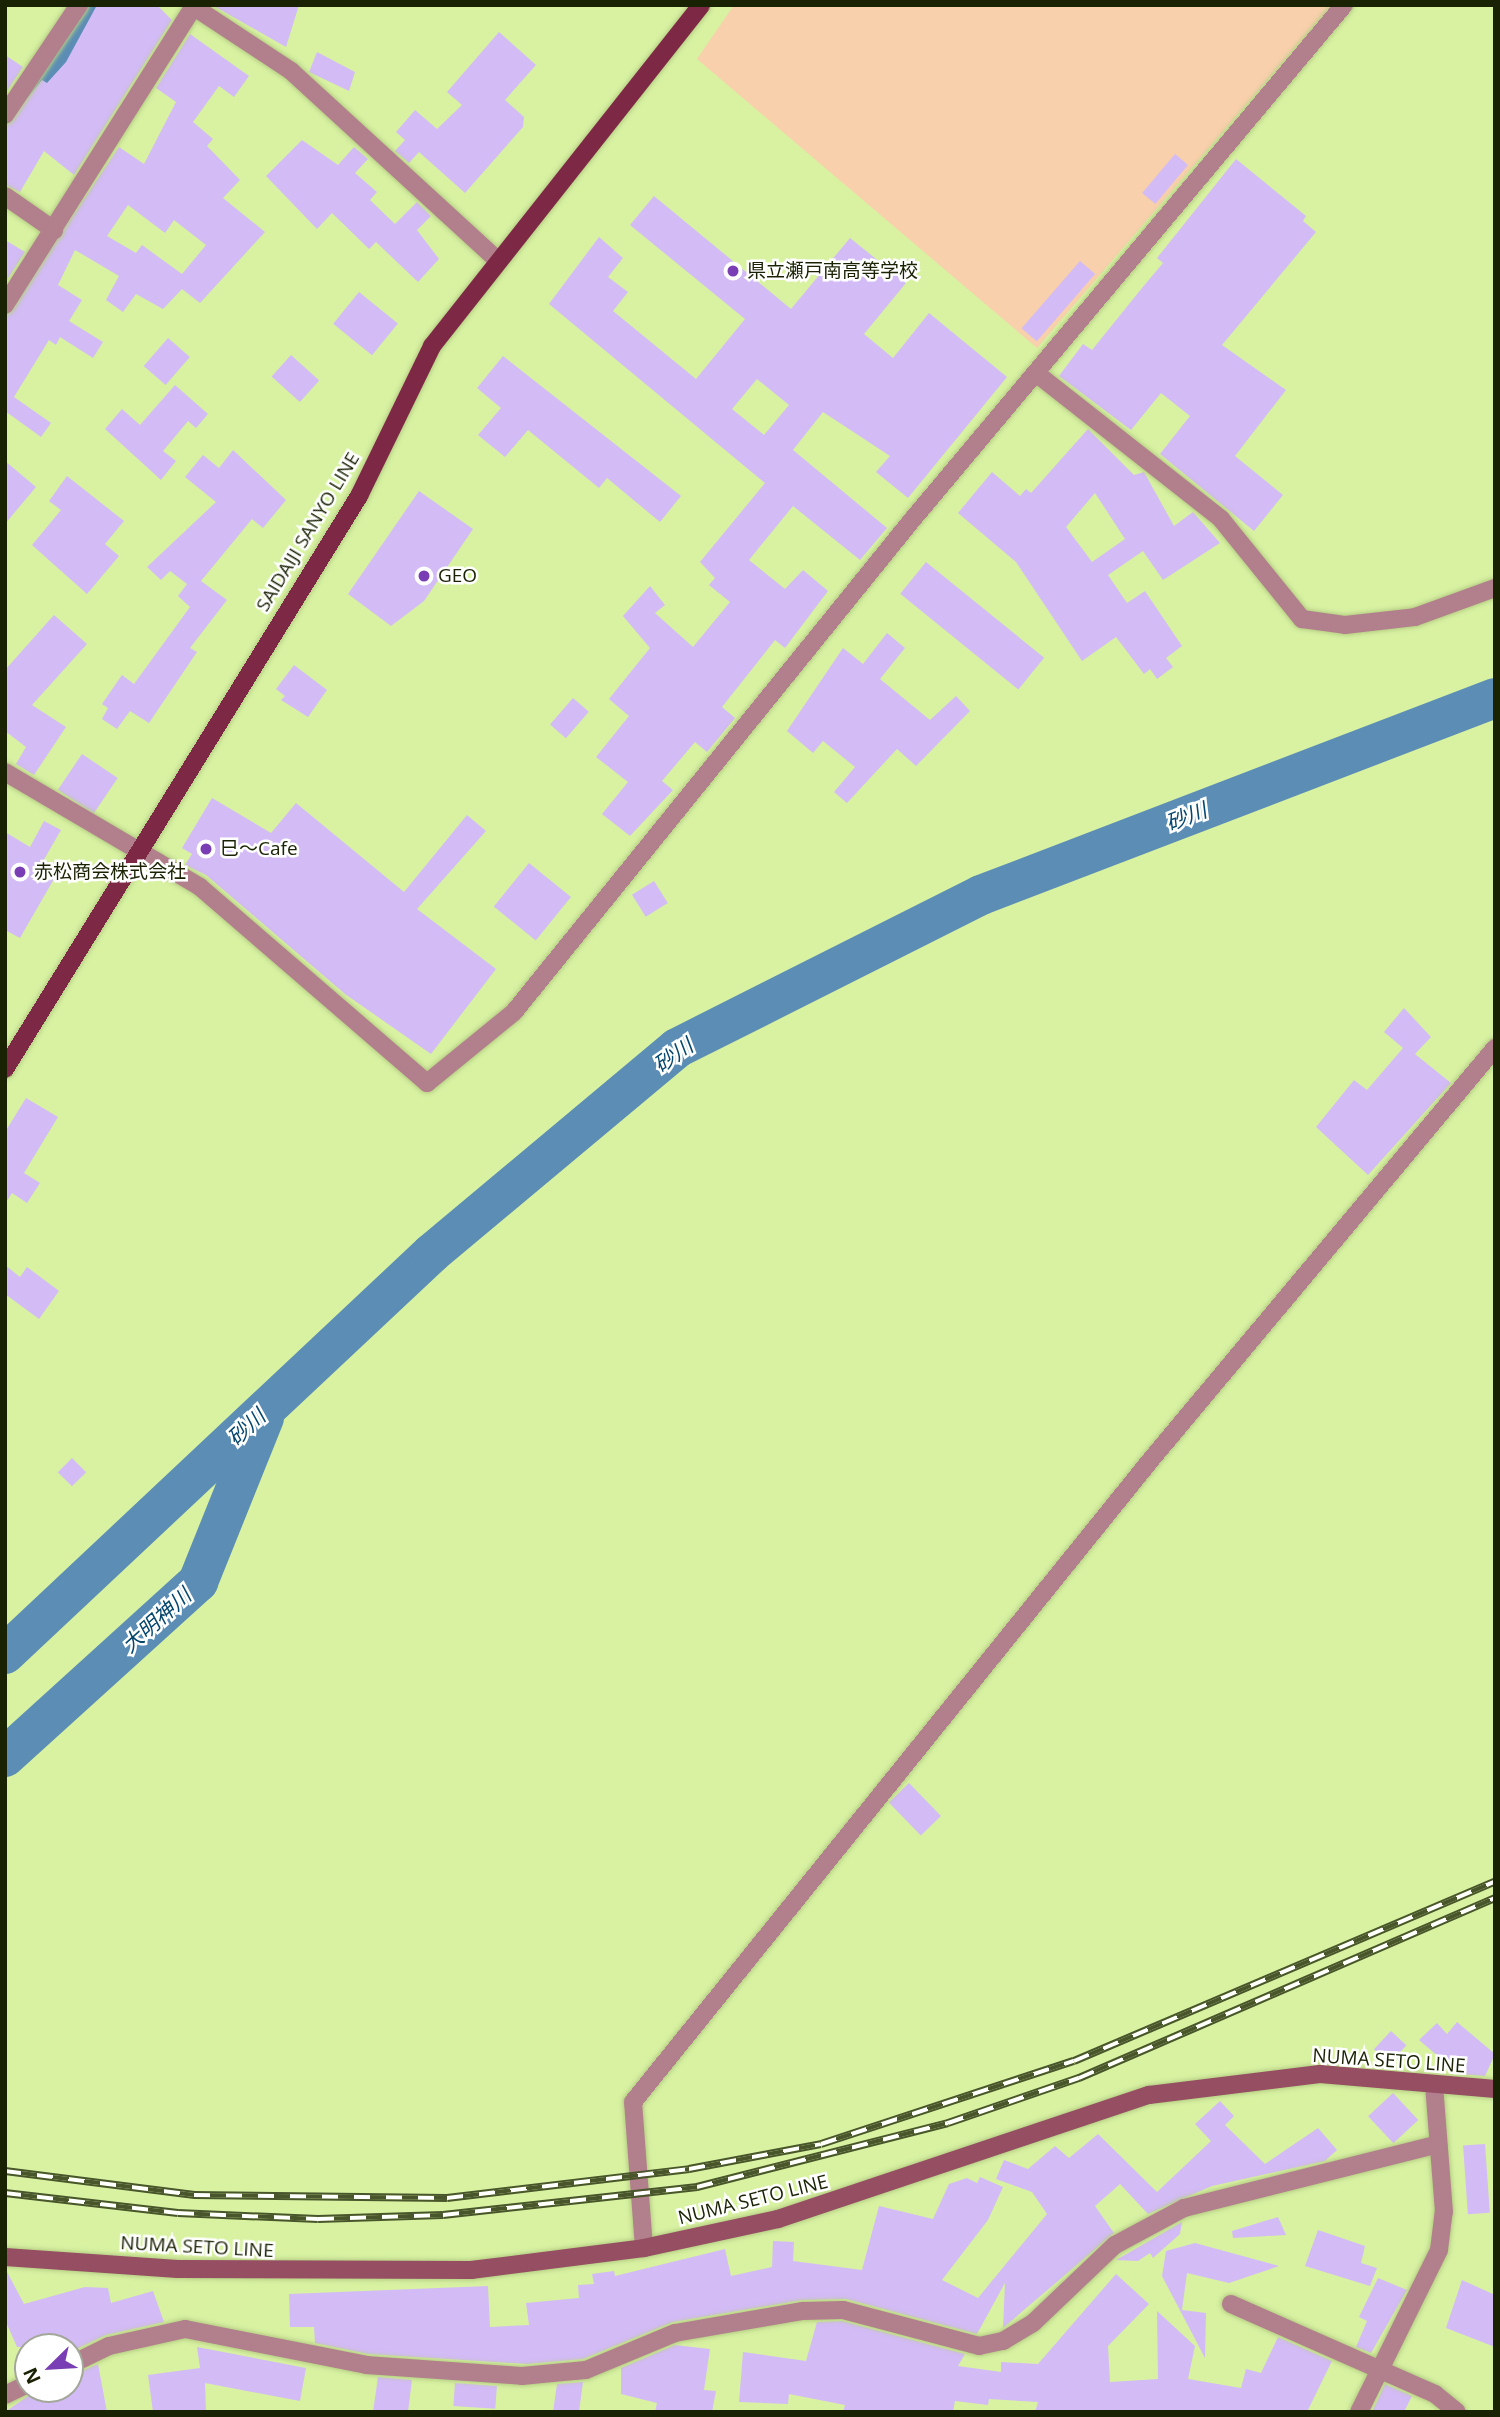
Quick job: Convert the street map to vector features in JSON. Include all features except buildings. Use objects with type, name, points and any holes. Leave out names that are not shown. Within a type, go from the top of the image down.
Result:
[{"type":"main road","name":"SAIDAIJI SANYO LINE","points":[[5,1069],[359,496],[432,346],[497,260],[701,5]]},
{"type":"main road","name":"NUMA SETO LINE","points":[[5,2257],[178,2269],[471,2270],[644,2248],[778,2219],[1149,2095],[1320,2074],[1495,2089]]},
{"type":"street","points":[[5,115],[79,5]]},
{"type":"street","points":[[5,772],[200,887],[427,1083],[514,1012],[1037,374],[1345,5]]},
{"type":"street","points":[[5,305],[194,6],[291,71],[497,260]]},
{"type":"street","points":[[5,196],[54,230]]},
{"type":"street","points":[[1037,374],[1221,519],[1302,619],[1345,625],[1415,617],[1495,588]]},
{"type":"street","points":[[644,2248],[633,2102],[1124,1494],[1495,1048]]},
{"type":"street","points":[[1359,2412],[1440,2250],[1444,2212],[1434,2084]]},
{"type":"street","points":[[84,2358],[109,2346],[185,2329],[366,2365],[522,2376],[586,2370],[675,2333],[803,2311],[843,2310],[979,2346],[1003,2341],[1033,2323],[1115,2245],[1184,2208],[1437,2144]]},
{"type":"street","points":[[1231,2304],[1380,2370],[1457,2412]]},
{"type":"shaded area","points":[[734,5],[1332,5],[1037,348],[697,59]]},
{"type":"waterway","points":[[25,106],[93,5]]},
{"type":"waterway","name":"砂川","points":[[5,1654],[432,1253],[677,1048],[981,895],[1495,698]]},
{"type":"waterway","name":"大明神川","points":[[5,1757],[198,1582],[264,1418]]},
{"type":"railway","points":[[5,2171],[194,2195],[447,2198],[689,2169],[821,2144],[1074,2061],[1495,1881]]},
{"type":"railway","points":[[5,2193],[178,2213],[318,2219],[443,2215],[697,2187],[948,2123],[1079,2078],[1495,1898]]},
{"type":"place","name":"県立瀬戸南高等学校","points":[[733,271]]},
{"type":"place","name":"GEO","points":[[424,576]]},
{"type":"place","name":"巳～Cafe","points":[[206,849]]},
{"type":"place","name":"赤松商会株式会社","points":[[20,872]]}]
